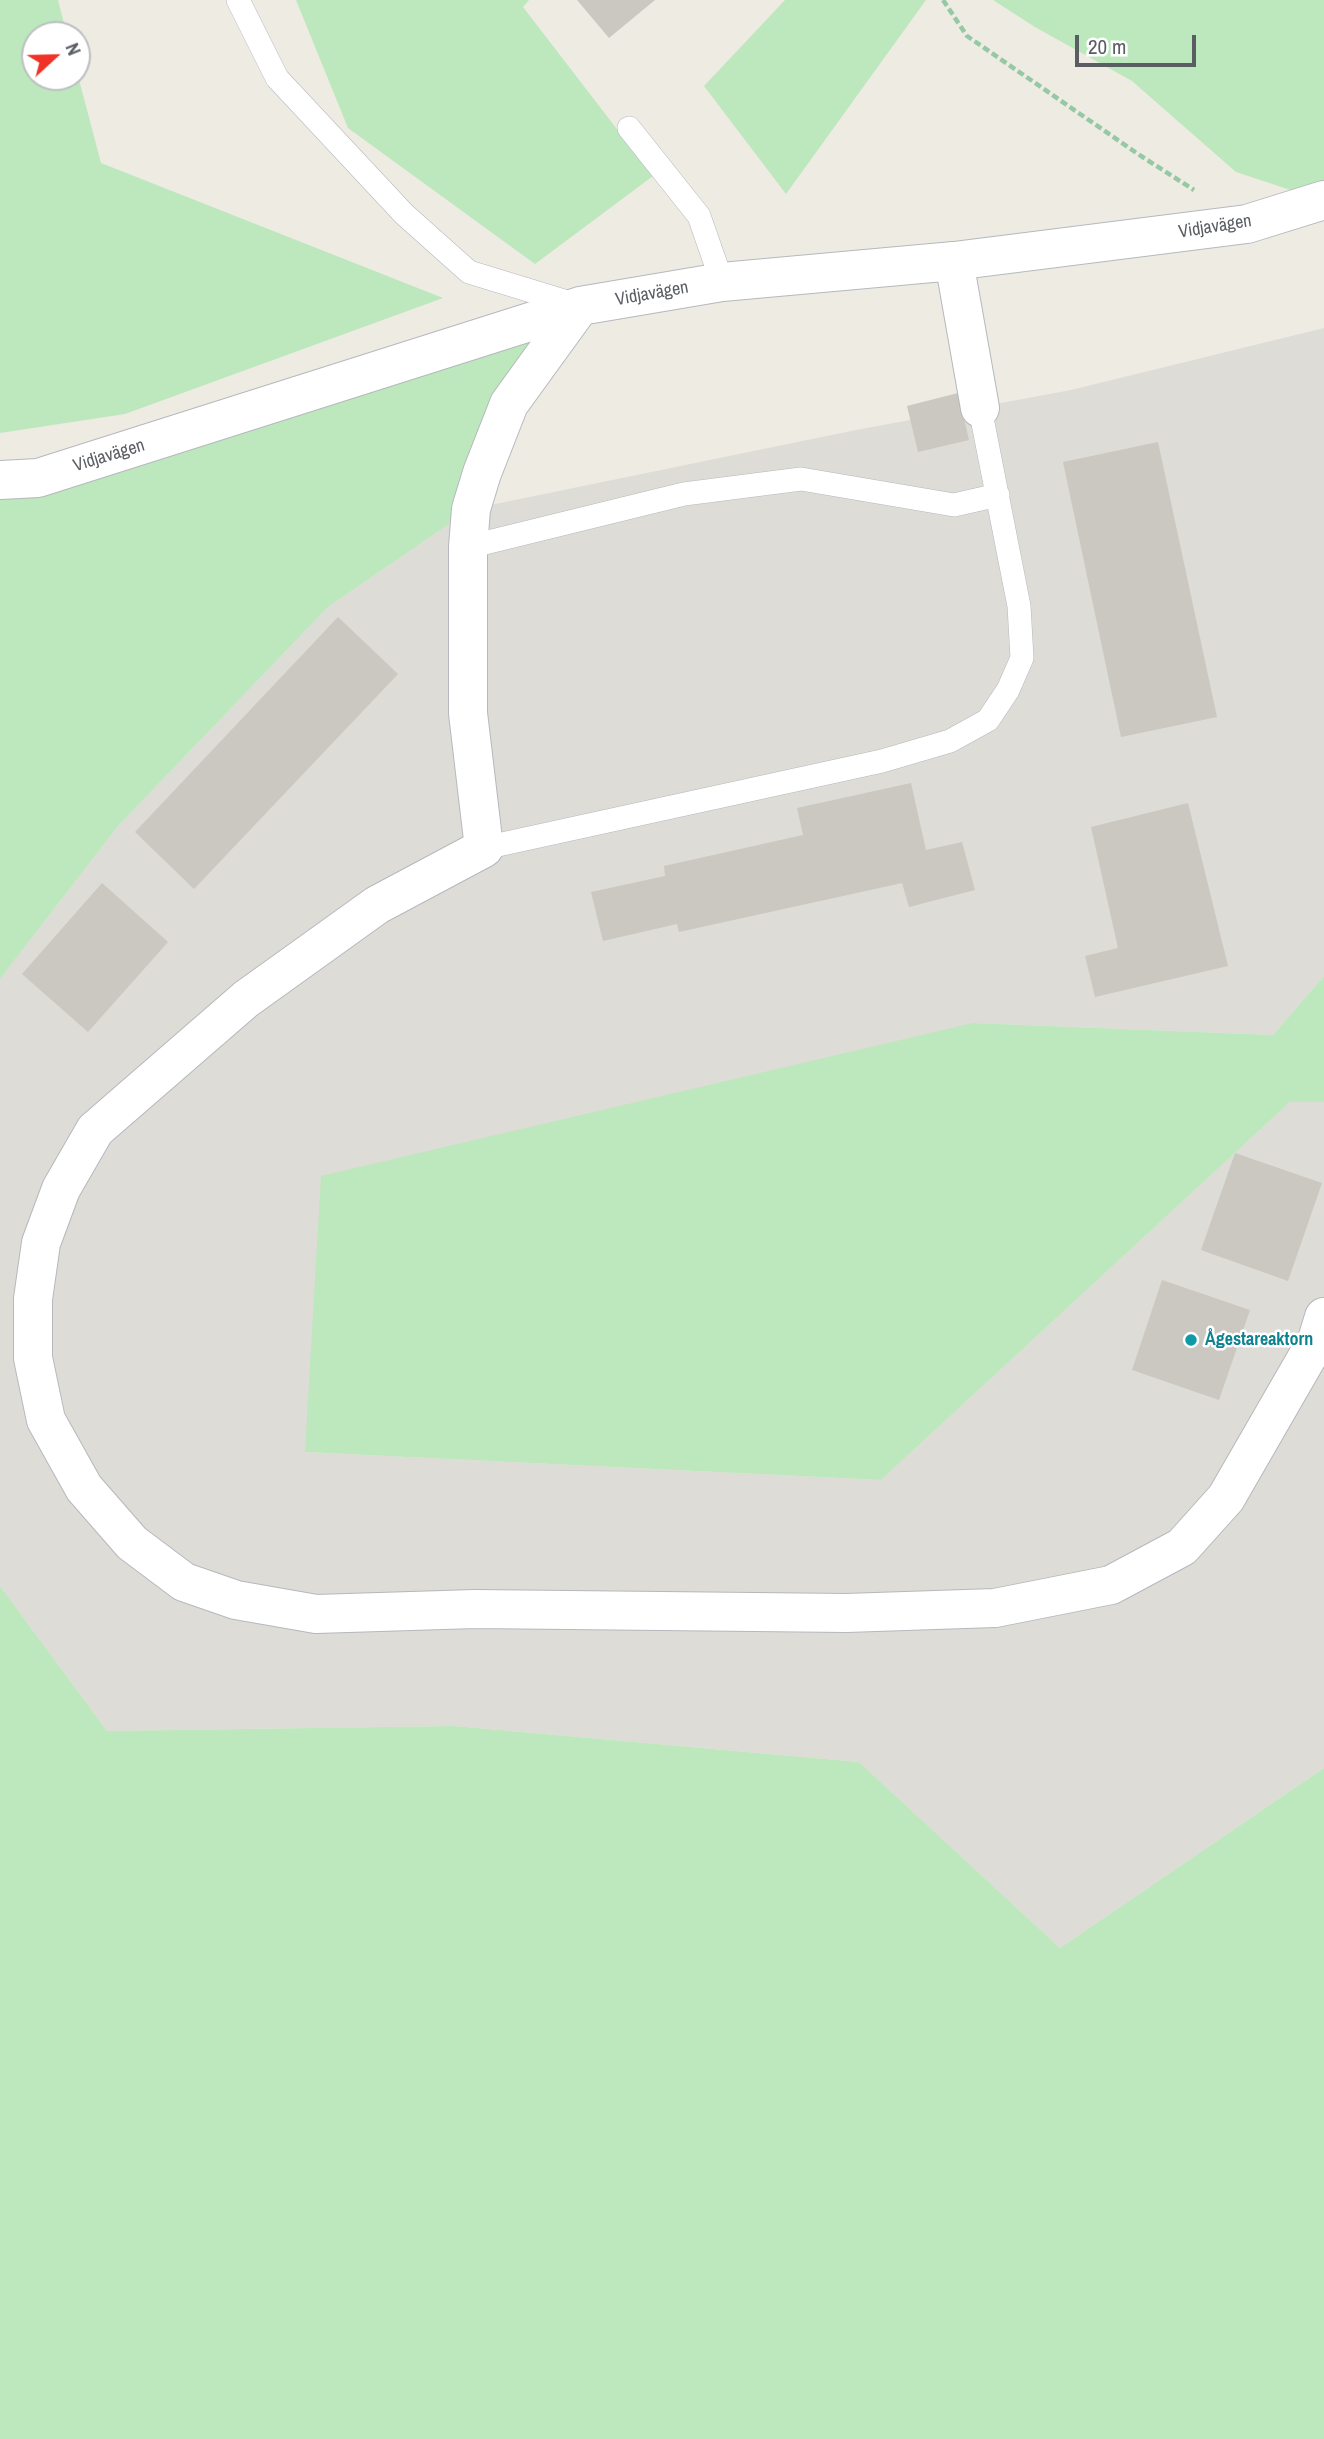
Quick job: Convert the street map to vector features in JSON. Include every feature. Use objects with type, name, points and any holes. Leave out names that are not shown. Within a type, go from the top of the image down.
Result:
[{"type":"street","name":"Vidjavägen","points":[[0,480],[38,478],[580,306],[722,282],[954,261],[1247,223],[1324,200]]},
{"type":"street","points":[[954,261],[980,408]]},
{"type":"street","points":[[580,306],[509,404],[471,509],[468,547],[468,713],[484,848],[377,905],[246,999],[95,1130],[61,1189],[41,1243],[33,1299],[33,1358],[46,1420],[84,1488],[132,1543],[184,1582],[236,1600],[316,1614],[475,1609],[846,1613],[995,1608],[1111,1585],[1182,1547],[1226,1498],[1317,1340],[1324,1317]]},
{"type":"lane","points":[[238,0],[277,78],[404,214],[469,272],[580,306]]},
{"type":"lane","points":[[629,128],[699,216],[722,282]]},
{"type":"lane","points":[[484,848],[882,761],[950,741],[988,720],[1009,690],[1021,658],[1019,606],[980,408]]},
{"type":"lane","points":[[468,547],[684,494],[801,479],[954,505],[998,495]]},
{"type":"path","points":[[943,0],[967,36],[1141,156],[1247,223]]},
{"type":"shaded area","points":[[1324,328],[1324,976],[1273,1035],[973,1023],[305,1452],[881,1480],[1290,1102],[1324,1102],[1324,1768],[1060,1948],[859,1762],[454,1726],[107,1731],[0,1586],[0,979],[118,826],[328,607],[471,509],[856,430],[1071,390]]},
{"type":"green space","points":[[0,0],[58,0],[63,21],[21,21],[21,91],[82,91],[101,163],[443,298],[125,414],[0,433]]},
{"type":"green space","points":[[296,0],[529,0],[523,7],[653,176],[535,264],[348,128]]},
{"type":"green space","points":[[785,0],[926,0],[786,194],[704,86]]},
{"type":"green space","points":[[993,0],[1324,0],[1324,201],[1236,172],[1132,81],[1035,27]]},
{"type":"green space","points":[[580,306],[471,509],[328,607],[118,826],[0,979],[0,480]]},
{"type":"green space","points":[[1324,976],[1324,1102],[1290,1102],[881,1480],[305,1452],[321,1176],[973,1023],[1273,1035]]},
{"type":"green space","points":[[0,1586],[107,1731],[454,1726],[859,1762],[1060,1948],[1324,1768],[1324,2439],[0,2439]]},
{"type":"building","points":[[577,0],[655,0],[609,38]]},
{"type":"building","points":[[958,393],[969,440],[918,452],[907,406]]},
{"type":"building","points":[[1158,442],[1217,717],[1121,737],[1063,462]]},
{"type":"building","points":[[338,617],[398,674],[194,889],[135,832]]},
{"type":"building","points":[[911,783],[926,850],[962,842],[975,890],[909,907],[902,883],[679,932],[677,924],[603,941],[591,892],[665,876],[664,866],[803,835],[797,808]]},
{"type":"building","points":[[1188,803],[1228,966],[1095,997],[1085,956],[1118,948],[1091,827]]},
{"type":"building","points":[[102,883],[168,942],[88,1032],[22,974]]},
{"type":"building","points":[[1235,1153],[1322,1183],[1288,1281],[1201,1250]]},
{"type":"building","name":"Ågestareaktorn","points":[[1162,1280],[1250,1310],[1219,1400],[1132,1370]]},
{"type":"place","name":"Ågestareaktorn","points":[[1191,1340]]}]
